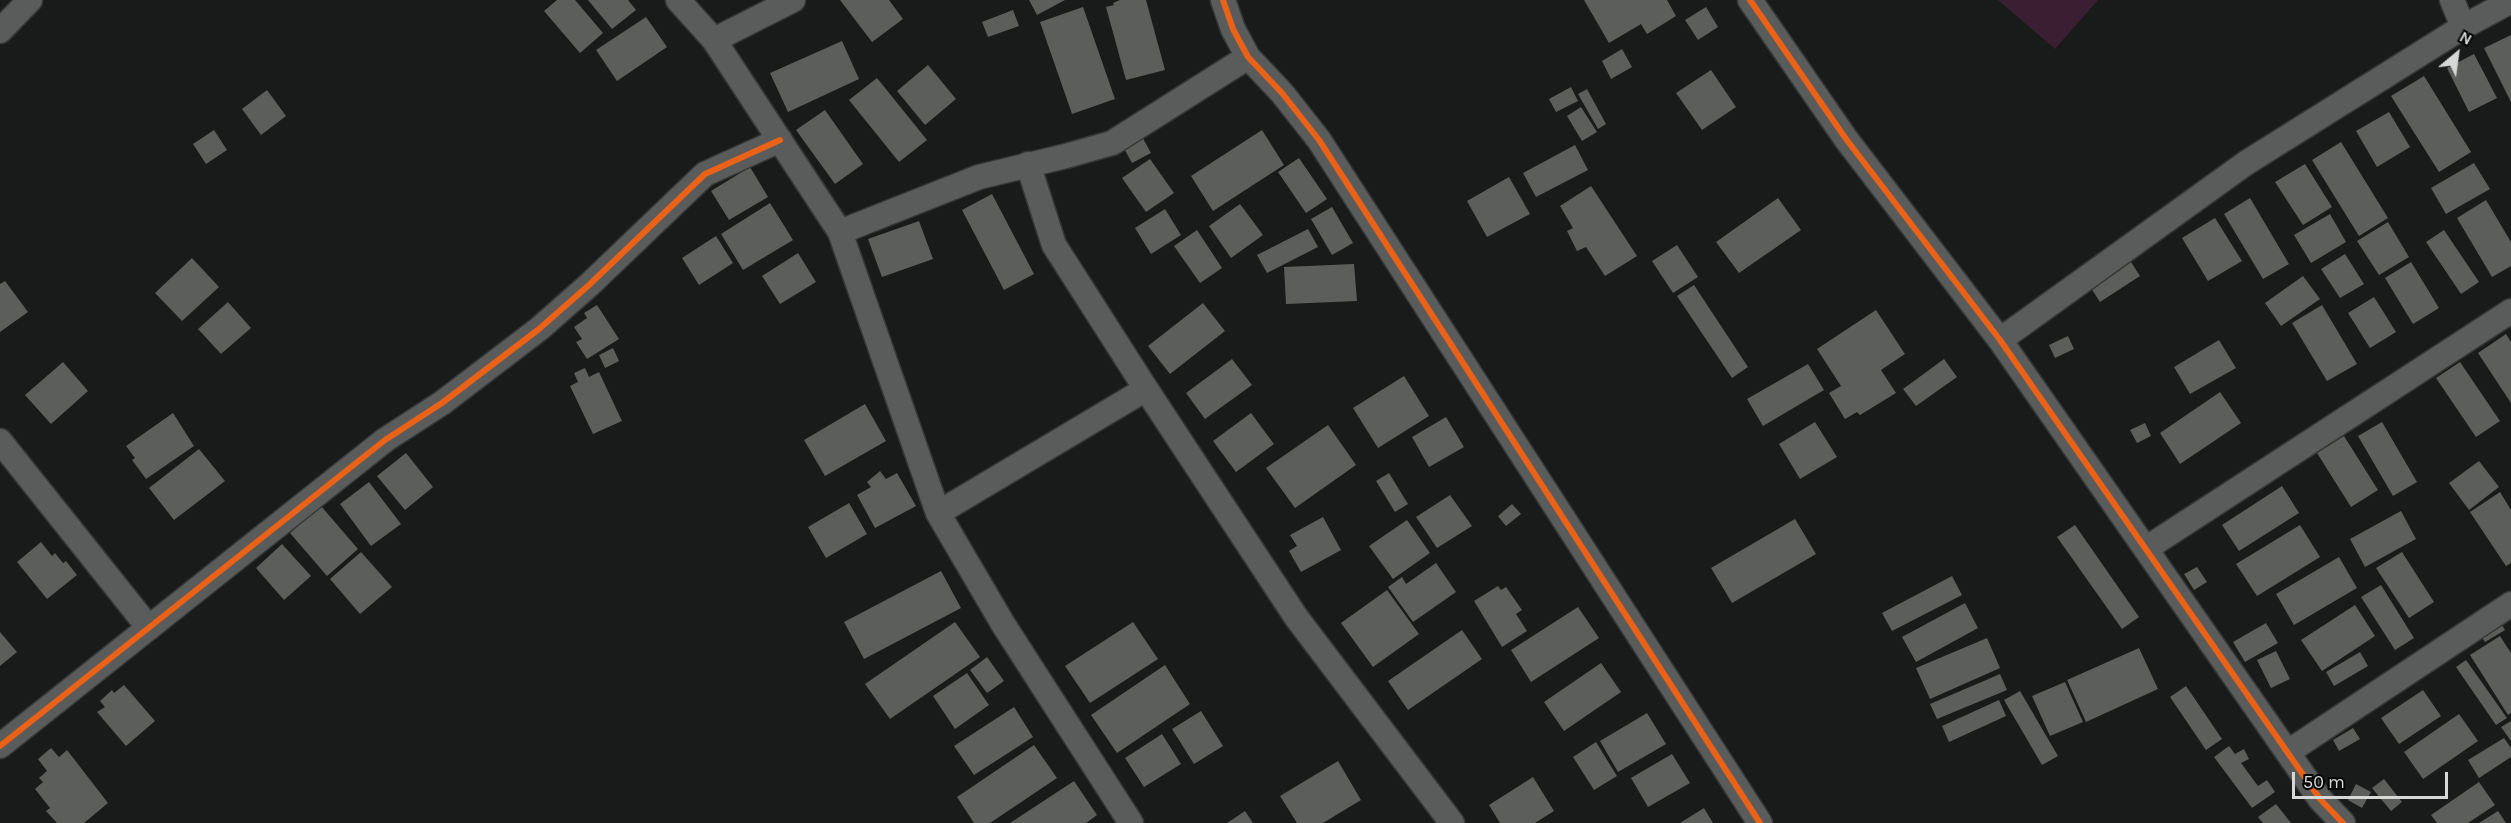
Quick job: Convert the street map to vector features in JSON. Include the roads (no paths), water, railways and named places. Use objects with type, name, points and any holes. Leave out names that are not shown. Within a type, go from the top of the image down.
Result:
[{"type":"street","points":[[0,31],[30,0]]},
{"type":"street","points":[[678,0],[714,40],[840,232],[938,513],[1003,624],[1131,823]]},
{"type":"street","points":[[714,40],[793,0]]},
{"type":"street","points":[[1223,0],[1233,29],[1248,57],[1282,93],[1319,140],[1760,823]]},
{"type":"street","points":[[1750,0],[1846,140],[2000,340],[2320,799],[2343,823]]},
{"type":"street","points":[[2452,0],[2463,27]]},
{"type":"street","points":[[2000,340],[2246,164],[2463,27],[2511,1]]},
{"type":"street","points":[[840,232],[980,177],[1112,142],[1248,57]]},
{"type":"street","points":[[0,746],[385,440],[442,403],[539,329],[589,285],[705,174],[780,140]]},
{"type":"street","points":[[1028,164],[1054,245],[1146,389],[1296,617],[1452,823]]},
{"type":"street","points":[[2147,548],[2511,311]]},
{"type":"street","points":[[938,513],[1146,389]]},
{"type":"street","points":[[0,441],[149,628]]},
{"type":"street","points":[[2288,752],[2511,604]]}]
